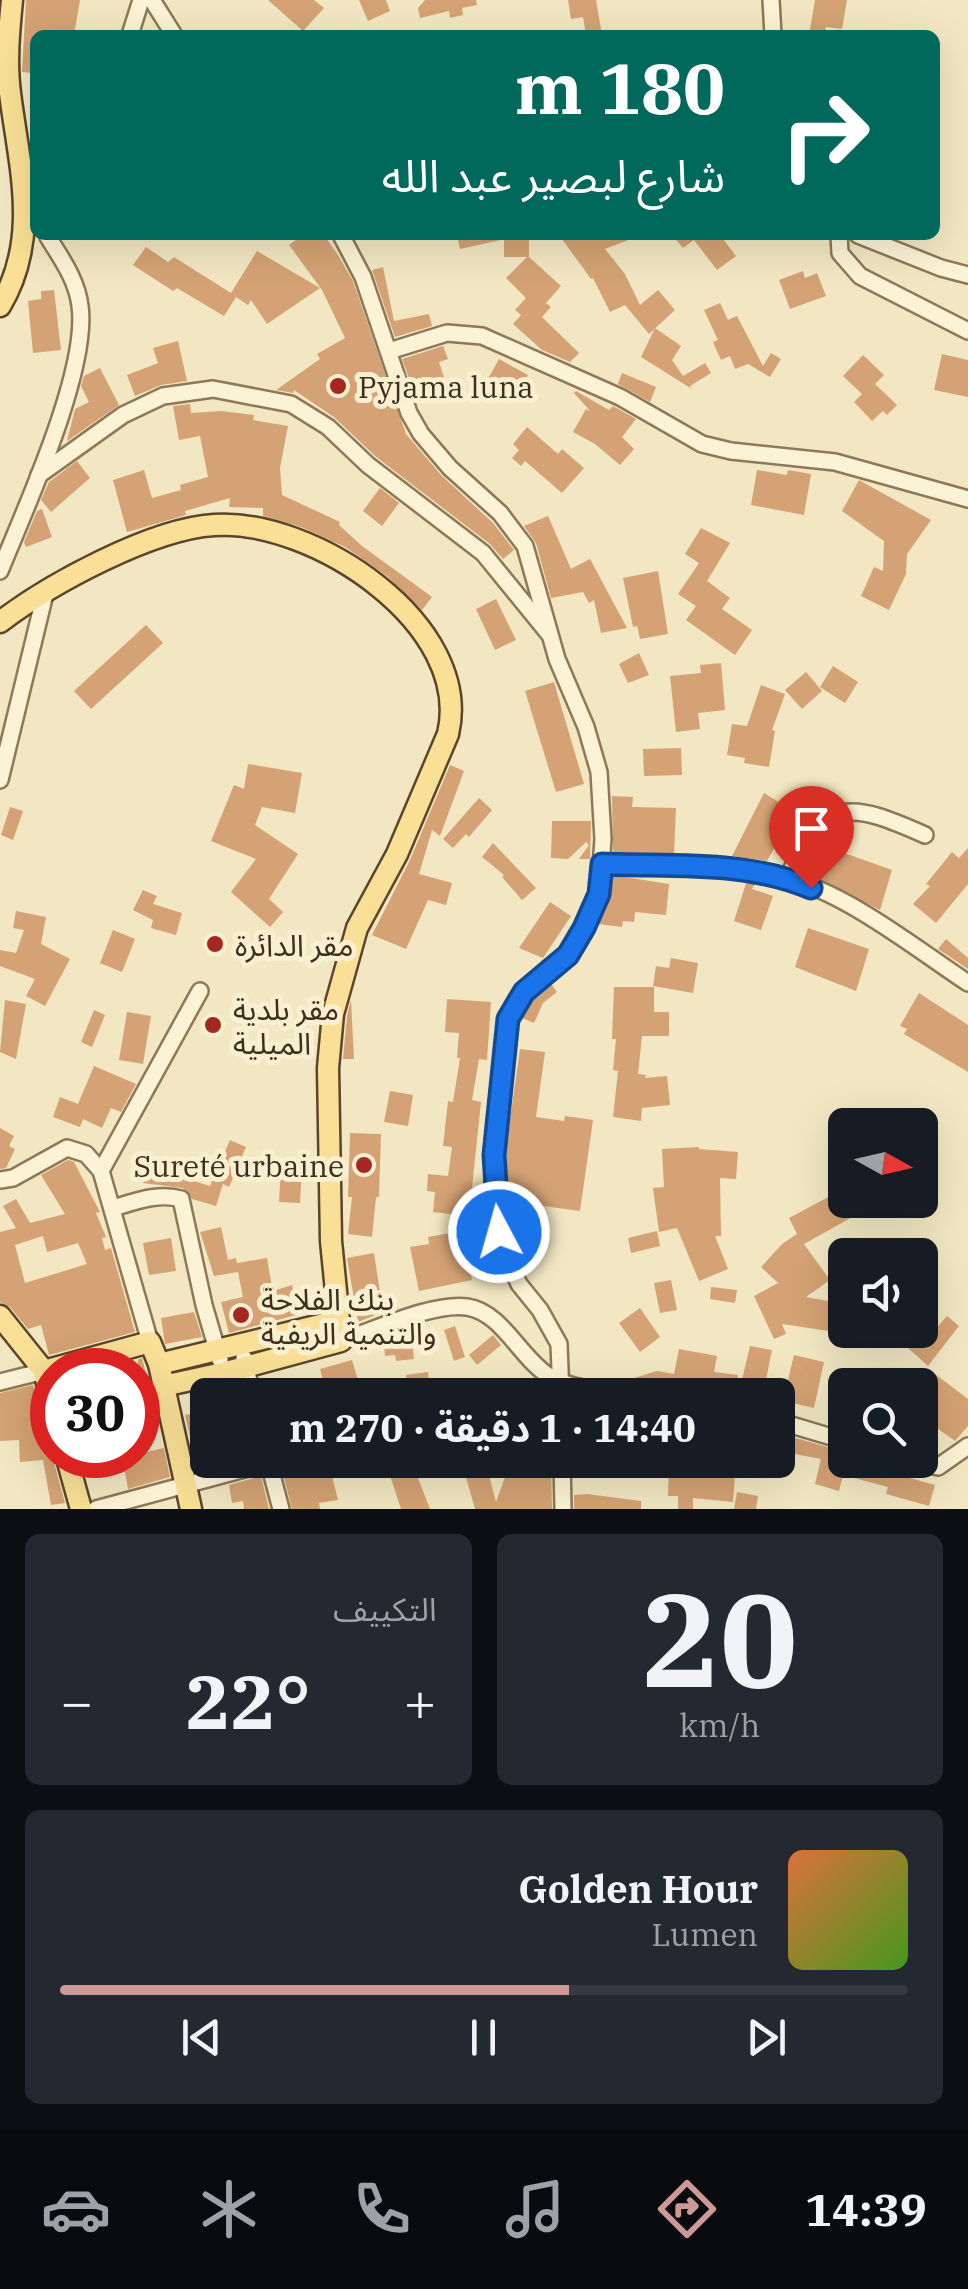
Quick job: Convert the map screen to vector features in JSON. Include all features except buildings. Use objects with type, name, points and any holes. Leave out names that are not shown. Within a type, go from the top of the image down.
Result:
[{"type":"main road","points":[[2,298],[24,243],[26,221],[9,91],[12,0]]},
{"type":"main road","points":[[0,622],[46,590],[124,554],[192,528],[231,524],[272,530],[316,546],[361,575],[414,622],[444,667],[452,703],[448,734],[397,854],[361,919],[333,1014],[328,1068],[331,1241],[339,1331]]},
{"type":"main road","points":[[0,1316],[30,1354]]},
{"type":"main road","points":[[160,1364],[242,1344],[339,1331]]},
{"type":"main road","points":[[163,1386],[246,1368],[339,1331]]},
{"type":"main road","points":[[128,1348],[150,1342],[152,1348]]},
{"type":"main road","points":[[160,1370],[191,1509]]},
{"type":"main road","points":[[73,1478],[82,1509]]},
{"type":"street","points":[[132,30],[142,0]]},
{"type":"street","points":[[152,0],[171,30]]},
{"type":"street","points":[[772,0],[773,30]]},
{"type":"street","points":[[24,243],[34,240]]},
{"type":"street","points":[[0,571],[39,475],[74,364],[81,323],[72,279],[50,240]]},
{"type":"street","points":[[344,240],[363,277],[409,413],[450,468],[516,531],[524,546],[599,772],[599,894],[568,955],[524,992],[508,1019],[498,1098],[494,1185],[499,1232],[520,1284],[554,1331],[559,1344],[561,1378]]},
{"type":"street","points":[[839,240],[840,254],[860,276],[968,331]]},
{"type":"street","points":[[871,240],[968,275]]},
{"type":"street","points":[[389,350],[447,333],[482,336],[620,397],[702,444],[835,462],[968,499]]},
{"type":"street","points":[[39,475],[123,415],[163,396],[214,389],[280,400],[328,428],[368,464],[466,538],[552,637]]},
{"type":"street","points":[[0,780],[46,590]]},
{"type":"street","points":[[788,878],[808,838],[831,816],[841,812],[869,812],[926,835]]},
{"type":"street","points":[[602,864],[726,867],[788,878],[842,902],[968,983]]},
{"type":"street","points":[[102,1172],[200,991]]},
{"type":"street","points":[[0,1180],[13,1178],[67,1148],[86,1154],[102,1172],[150,1342]]},
{"type":"street","points":[[113,1208],[155,1198],[181,1199],[223,1374]]},
{"type":"street","points":[[339,1331],[465,1306],[488,1316],[549,1378]]},
{"type":"street","points":[[242,1344],[248,1378]]},
{"type":"street","points":[[0,1382],[30,1374]]},
{"type":"street","points":[[795,1427],[828,1436]]},
{"type":"street","points":[[938,1467],[964,1457]]},
{"type":"street","points":[[96,1509],[209,1478]]},
{"type":"street","points":[[274,1478],[280,1509]]},
{"type":"street","points":[[562,1478],[563,1509]]},
{"type":"place","name":"Pyjama luna","points":[[338,386]]},
{"type":"place","name":"مقر الدائرة","points":[[215,944]]},
{"type":"place","name":"مقر بلدية الميلية","points":[[213,1025]]},
{"type":"place","name":"Sureté urbaine","points":[[364,1165]]},
{"type":"place","name":"بنك الفلاحة والتنمية الريفية","points":[[241,1315]]},
{"type":"route","points":[[499,1232],[494,1155],[508,1019],[524,992],[568,955],[593,912],[602,864],[726,867],[764,872],[811,888]]}]
